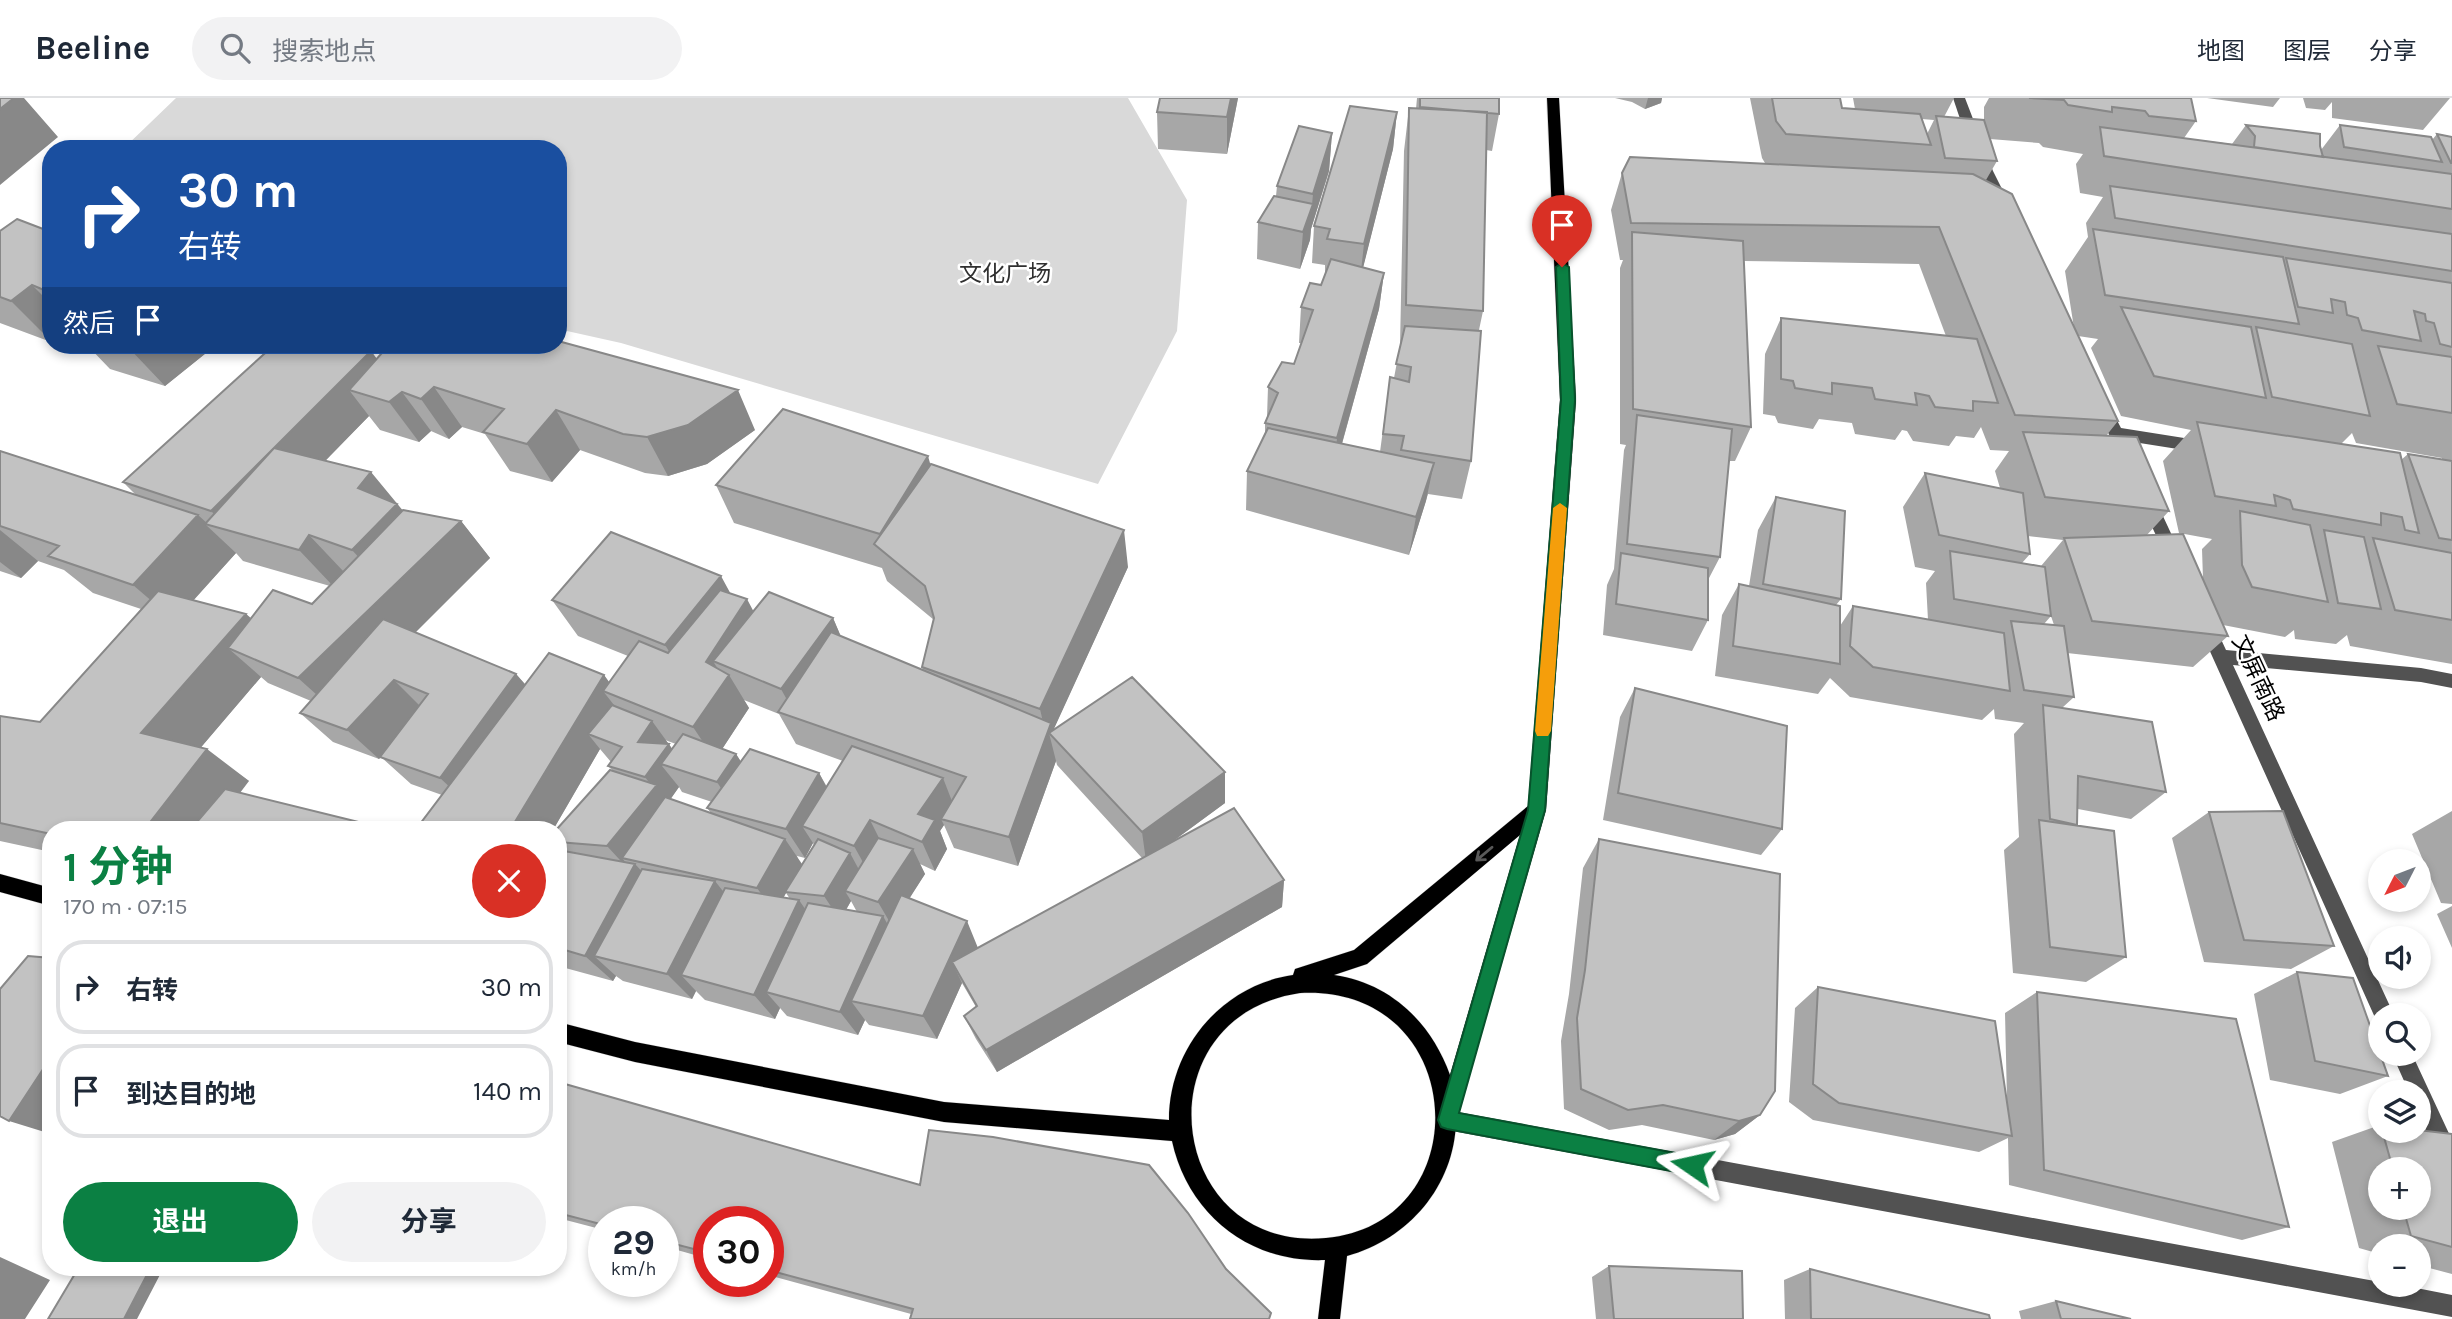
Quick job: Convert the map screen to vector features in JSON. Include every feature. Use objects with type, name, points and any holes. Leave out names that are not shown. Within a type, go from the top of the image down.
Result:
[{"type":"main road","points":[[1537,810],[1360,957],[1246,997],[1216,1020],[1194,1052],[1182,1090],[1181,1130],[1194,1171],[1218,1207],[1253,1234],[1294,1249],[1337,1250],[1382,1235],[1418,1205],[1440,1165],[1447,1120],[1537,810],[1568,400],[1553,98]]},
{"type":"main road","points":[[0,883],[42,895]]},
{"type":"main road","points":[[1282,983],[1321,981],[1360,991],[1395,1011],[1422,1041],[1440,1078],[1447,1120]]},
{"type":"main road","points":[[567,1034],[635,1052],[944,1112],[1181,1130]]},
{"type":"main road","points":[[1329,1319],[1337,1250]]},
{"type":"street","points":[[1959,98],[1986,171],[2011,221]]},
{"type":"street","points":[[2098,396],[2181,570]]},
{"type":"street","points":[[2116,433],[2224,450]]},
{"type":"street","name":"文屏南路","points":[[2198,607],[2379,1003]]},
{"type":"street","points":[[2222,657],[2421,675],[2452,681]]},
{"type":"street","points":[[2407,1066],[2452,1164]]},
{"type":"street","points":[[1447,1120],[2452,1306]]},
{"type":"green space","name":"文化广场","points":[[176,98],[1128,98],[1187,200],[1177,331],[1098,484],[621,343],[567,331],[567,140],[132,140]]},
{"type":"building","points":[[0,98],[14,98],[0,109]]},
{"type":"building","points":[[1160,98],[1231,98],[1227,117],[1157,112]]},
{"type":"building","points":[[1420,98],[1499,98],[1499,114],[1420,107]]},
{"type":"building","points":[[1772,98],[1840,98],[1842,108],[1920,114],[1931,145],[1786,134],[1776,121]]},
{"type":"building","points":[[2029,98],[2191,98],[2196,121],[2149,116],[2145,111],[2112,107],[2112,112],[2068,105],[2064,100]]},
{"type":"building","points":[[1350,106],[1397,112],[1364,244],[1327,239],[1330,229],[1314,226]]},
{"type":"building","points":[[1409,108],[1487,112],[1483,311],[1406,305]]},
{"type":"building","points":[[1936,116],[1984,120],[1997,161],[1945,158]]},
{"type":"building","points":[[2246,125],[2320,134],[2323,157],[2254,147],[2255,136]]},
{"type":"building","points":[[2340,125],[2431,137],[2442,162],[2344,147]]},
{"type":"building","points":[[1299,126],[1332,133],[1313,194],[1277,186]]},
{"type":"building","points":[[2100,127],[2452,174],[2452,209],[2104,156]]},
{"type":"building","points":[[2437,134],[2452,137],[2452,163],[2451,163]]},
{"type":"building","points":[[1630,157],[1973,174],[2012,194],[2118,421],[2015,415],[1939,227],[1631,223],[1622,173]]},
{"type":"building","points":[[2110,186],[2452,234],[2452,271],[2115,218]]},
{"type":"building","points":[[1274,196],[1313,204],[1303,232],[1258,222]]},
{"type":"building","points":[[17,219],[42,229],[42,289],[32,285],[11,301],[0,297],[0,231]]},
{"type":"building","points":[[2093,229],[2283,257],[2299,324],[2105,295]]},
{"type":"building","points":[[1632,232],[1743,241],[1751,427],[1633,409]]},
{"type":"building","points":[[2286,258],[2452,283],[2452,347],[2440,344],[2434,323],[2426,321],[2425,314],[2414,311],[2421,341],[2362,330],[2358,318],[2347,315],[2345,302],[2331,299],[2333,313],[2298,307]]},
{"type":"building","points":[[1331,259],[1384,273],[1337,438],[1265,423],[1278,393],[1268,387],[1282,362],[1294,364],[1313,310],[1301,307],[1310,283],[1321,285]]},
{"type":"building","points":[[2121,307],[2251,327],[2266,398],[2154,376]]},
{"type":"building","points":[[1781,318],[1977,339],[1998,403],[1973,401],[1973,411],[1935,407],[1929,396],[1915,393],[1917,405],[1875,399],[1872,388],[1832,383],[1832,394],[1795,388],[1793,381],[1781,379]]},
{"type":"building","points":[[1405,326],[1481,331],[1471,461],[1401,450],[1404,436],[1383,434],[1390,377],[1409,382],[1411,367],[1396,364]]},
{"type":"building","points":[[2256,327],[2352,344],[2370,416],[2272,397]]},
{"type":"building","points":[[567,343],[738,390],[688,425],[647,437],[623,434],[556,410],[527,444],[483,432],[504,409],[434,387],[421,399],[402,392],[389,402],[349,390],[381,354],[567,354]]},
{"type":"building","points":[[2378,346],[2452,357],[2452,413],[2397,404]]},
{"type":"building","points":[[264,354],[368,354],[211,511],[123,482]]},
{"type":"building","points":[[783,409],[928,456],[880,534],[716,485]]},
{"type":"building","points":[[1637,415],[1732,429],[1720,557],[1627,544]]},
{"type":"building","points":[[2197,422],[2400,453],[2419,533],[2405,530],[2402,517],[2381,513],[2381,525],[2293,509],[2290,500],[2274,495],[2276,506],[2215,496]]},
{"type":"building","points":[[1268,428],[1434,463],[1416,517],[1247,471]]},
{"type":"building","points":[[2023,432],[2137,437],[2169,511],[2045,497]]},
{"type":"building","points":[[274,448],[371,472],[358,488],[397,504],[352,550],[309,535],[299,550],[205,524]]},
{"type":"building","points":[[0,451],[198,515],[133,585],[48,556],[59,546],[0,526]]},
{"type":"building","points":[[2408,454],[2452,461],[2452,540],[2439,538]]},
{"type":"building","points":[[931,464],[1124,530],[1040,709],[922,667],[934,618],[925,586],[874,544]]},
{"type":"building","points":[[1925,473],[2023,493],[2030,554],[1939,535]]},
{"type":"building","points":[[1776,497],[1845,511],[1841,599],[1763,584]]},
{"type":"building","points":[[403,510],[461,521],[298,678],[228,648],[273,590],[312,604]]},
{"type":"building","points":[[2240,511],[2310,525],[2328,602],[2252,587],[2242,565]]},
{"type":"building","points":[[2324,530],[2364,537],[2381,609],[2338,603]]},
{"type":"building","points":[[611,532],[721,576],[665,645],[552,600]]},
{"type":"building","points":[[2183,534],[2228,636],[2092,621],[2064,538]]},
{"type":"building","points":[[2373,538],[2452,553],[2452,620],[2395,610]]},
{"type":"building","points":[[1950,551],[2045,567],[2051,616],[1954,599]]},
{"type":"building","points":[[1621,553],[1708,568],[1708,620],[1616,604]]},
{"type":"building","points":[[1739,584],[1840,606],[1840,664],[1733,646]]},
{"type":"building","points":[[720,590],[747,599],[706,662],[729,675],[693,727],[603,691],[639,641],[668,653]]},
{"type":"building","points":[[158,591],[246,614],[141,733],[207,749],[151,821],[42,821],[42,832],[0,823],[0,716],[40,722]]},
{"type":"building","points":[[769,592],[833,618],[781,689],[713,661]]},
{"type":"building","points":[[1853,606],[2004,633],[2010,691],[1873,667],[1850,646]]},
{"type":"building","points":[[383,619],[516,674],[440,778],[380,757],[428,694],[394,680],[347,730],[300,713]]},
{"type":"building","points":[[2011,621],[2064,626],[2074,697],[2024,690]]},
{"type":"building","points":[[831,632],[1051,723],[1009,837],[941,819],[966,777],[778,712]]},
{"type":"building","points":[[549,653],[604,675],[515,821],[422,821]]},
{"type":"building","points":[[1132,677],[1225,772],[1142,832],[1049,733]]},
{"type":"building","points":[[1635,688],[1787,726],[1782,829],[1618,793]]},
{"type":"building","points":[[612,705],[652,721],[638,742],[669,744],[645,777],[608,766],[622,747],[588,734]]},
{"type":"building","points":[[2043,705],[2152,722],[2166,792],[2078,776],[2077,825],[2050,819]]},
{"type":"building","points":[[683,734],[736,754],[717,782],[661,764]]},
{"type":"building","points":[[852,746],[943,778],[918,814],[935,820],[922,842],[870,820],[854,846],[802,826]]},
{"type":"building","points":[[750,749],[819,773],[786,829],[707,808]]},
{"type":"building","points":[[610,770],[657,785],[607,846],[567,843],[567,821],[564,821]]},
{"type":"building","points":[[225,789],[355,821],[198,821]]},
{"type":"building","points":[[665,797],[785,839],[757,888],[622,858]]},
{"type":"building","points":[[1234,808],[1284,880],[986,1050],[964,1016],[977,1006],[952,962]]},
{"type":"building","points":[[2283,811],[2334,946],[2244,940],[2209,812]]},
{"type":"building","points":[[2039,820],[2114,831],[2126,957],[2050,947]]},
{"type":"building","points":[[878,838],[913,849],[878,902],[845,891]]},
{"type":"building","points":[[818,839],[850,853],[824,896],[785,892]]},
{"type":"building","points":[[1599,839],[1780,874],[1775,1091],[1760,1115],[1739,1121],[1663,1105],[1628,1110],[1581,1089],[1577,1018]]},
{"type":"building","points":[[567,852],[635,864],[585,956],[567,951]]},
{"type":"building","points":[[642,869],[715,881],[667,974],[594,956]]},
{"type":"building","points":[[725,888],[799,900],[754,995],[681,975]]},
{"type":"building","points":[[901,895],[967,921],[923,1016],[851,1001]]},
{"type":"building","points":[[808,903],[883,916],[840,1012],[766,992]]},
{"type":"building","points":[[28,956],[42,957],[42,1071],[9,1121],[0,1116],[0,989]]},
{"type":"building","points":[[2297,972],[2353,978],[2368,1020],[2368,1066],[2384,1066],[2388,1076],[2315,1061]]},
{"type":"building","points":[[1818,987],[1995,1021],[2012,1136],[1839,1103],[1813,1084]]},
{"type":"building","points":[[2037,992],[2236,1019],[2289,1227],[2044,1170]]},
{"type":"building","points":[[567,1085],[920,1185],[929,1130],[993,1137],[1149,1165],[1188,1213],[1226,1269],[1271,1313],[1269,1319],[910,1319],[913,1309],[784,1274],[784,1206],[693,1206],[693,1249],[679,1245],[679,1206],[588,1206],[588,1221],[567,1215]]},
{"type":"building","points":[[2431,1132],[2452,1134],[2452,1247],[2431,1241],[2431,1234],[2410,1234],[2406,1220],[2431,1220],[2431,1157],[2390,1157],[2386,1143],[2431,1143]]},
{"type":"building","points":[[1609,1266],[1742,1271],[1743,1319],[1614,1319]]},
{"type":"building","points":[[1810,1269],[1989,1315],[1990,1319],[1811,1319]]},
{"type":"building","points":[[74,1276],[146,1276],[124,1319],[48,1319]]},
{"type":"building","points":[[2056,1301],[2131,1319],[2061,1319]]},
{"type":"slow traffic","points":[[1543,731],[1560,508]]},
{"type":"route","points":[[1562,267],[1568,400],[1537,810],[1447,1120],[1692,1165]]}]
